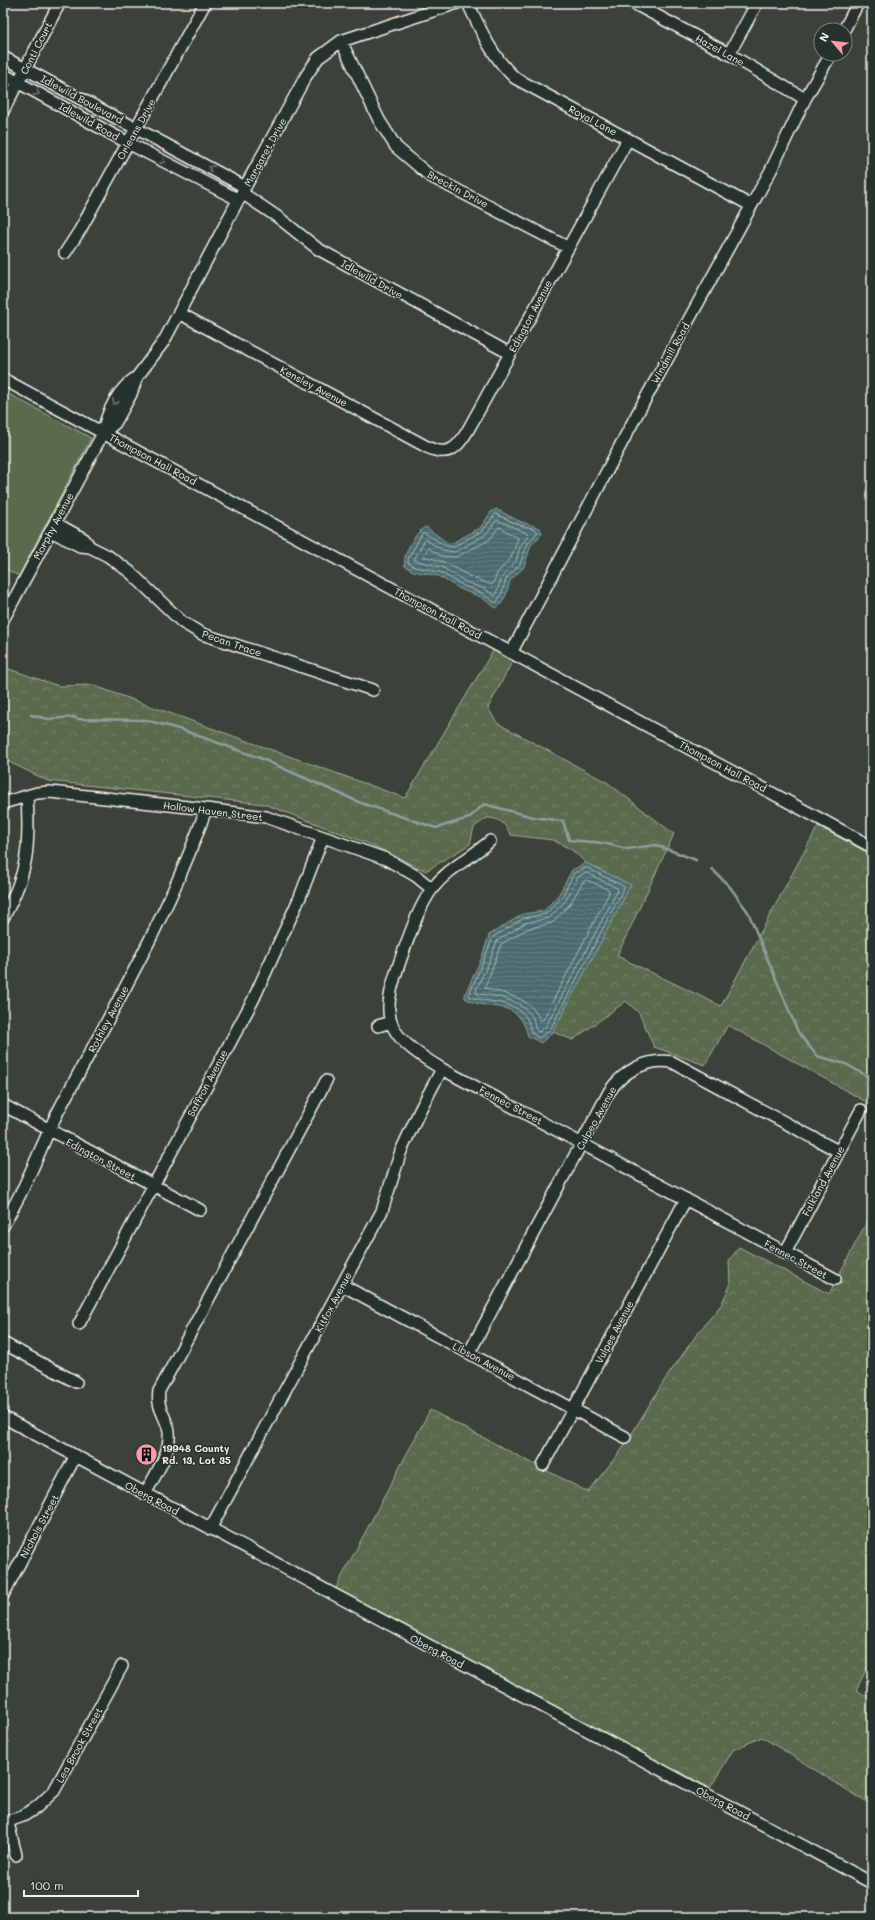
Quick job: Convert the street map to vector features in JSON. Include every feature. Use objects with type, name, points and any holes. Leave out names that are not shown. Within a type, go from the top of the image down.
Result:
[{"type":"street","name":"Orleans Drive","points":[[65,253],[80,230],[205,3]]},
{"type":"street","name":"Margaret Drive","points":[[104,433],[115,423],[131,394],[137,377],[164,341],[242,193],[306,76],[318,58],[341,41],[457,3]]},
{"type":"street","name":"Royal Lane","points":[[468,3],[492,52],[502,66],[515,78],[628,138],[750,206]]},
{"type":"street","name":"Hazel Lane","points":[[633,3],[729,54],[805,99]]},
{"type":"street","points":[[729,54],[757,3]]},
{"type":"street","points":[[848,22],[858,3]]},
{"type":"street","name":"Conti Court","points":[[3,111],[58,6]]},
{"type":"street","name":"Breckin Drive","points":[[341,41],[379,120],[396,147],[430,176],[567,247]]},
{"type":"street","name":"Idlewild Boulevard","points":[[3,57],[136,128],[242,193]]},
{"type":"street","name":"Windmill Road","points":[[511,653],[636,416],[771,170],[805,99],[826,62]]},
{"type":"street","name":"Idlewild Road","points":[[3,74],[128,143],[242,193]]},
{"type":"street","name":"Edington Avenue","points":[[451,450],[460,444],[628,138]]},
{"type":"street","name":"Idlewild Drive","points":[[242,193],[279,218],[318,249],[509,353]]},
{"type":"street","name":"Kensley Avenue","points":[[179,313],[427,447],[440,451],[451,450]]},
{"type":"street","name":"Thompson Hall Road","points":[[3,379],[872,847]]},
{"type":"street","name":"Morphy Avenue","points":[[3,620],[104,433]]},
{"type":"street","name":"Pecan Trace","points":[[53,527],[80,546],[90,547],[108,556],[130,572],[182,622],[202,634],[373,690]]},
{"type":"street","name":"Hollow Haven Street","points":[[3,803],[37,793],[50,792],[266,817],[402,866],[432,889]]},
{"type":"street","points":[[3,918],[23,876],[28,850],[29,824],[26,796]]},
{"type":"street","name":"Rothley Avenue","points":[[3,1226],[27,1181],[48,1131],[149,943],[182,872],[206,809]]},
{"type":"street","name":"Saffron Avenue","points":[[79,1324],[253,1000],[276,953],[300,897],[323,837]]},
{"type":"street","name":"Fennec Street","points":[[490,841],[479,851],[451,868],[432,889],[417,915],[389,994],[388,1009],[391,1022],[400,1038],[407,1046],[442,1069],[835,1279]]},
{"type":"street","points":[[378,1026],[391,1022]]},
{"type":"street","name":"Culpeo Avenue","points":[[469,1353],[609,1092],[620,1079],[634,1068],[661,1060],[678,1065],[838,1151]]},
{"type":"street","name":"Kitfox Avenue","points":[[210,1529],[382,1211],[401,1152],[421,1108],[442,1069]]},
{"type":"street","points":[[144,1494],[169,1447],[169,1431],[162,1415],[158,1399],[159,1391],[326,1081]]},
{"type":"street","name":"Edington Street","points":[[3,1106],[200,1210]]},
{"type":"street","name":"Falkland Avenue","points":[[785,1252],[861,1110]]},
{"type":"street","name":"Vulpes Avenue","points":[[543,1465],[686,1199]]},
{"type":"street","name":"Libson Avenue","points":[[342,1285],[625,1437]]},
{"type":"street","points":[[3,1343],[76,1382]]},
{"type":"street","name":"Oberg Road","points":[[3,1417],[75,1457],[872,1883]]},
{"type":"street","name":"Nichols Street","points":[[3,1595],[75,1457]]},
{"type":"street","name":"Lea Brook Street","points":[[5,1823],[37,1808],[54,1791],[122,1666]]},
{"type":"street","points":[[5,1823],[16,1855]]},
{"type":"green space","points":[[3,391],[91,438],[19,576],[3,568]]},
{"type":"green space","points":[[494,649],[513,660],[488,708],[497,723],[608,783],[674,834],[617,956],[721,1006],[818,826],[872,855],[872,1105],[728,1025],[705,1065],[654,1047],[639,1013],[626,1001],[573,1040],[553,1032],[630,885],[586,863],[572,850],[553,840],[511,835],[502,822],[492,818],[487,818],[474,827],[470,844],[426,871],[367,843],[264,804],[48,781],[3,759],[3,667],[59,686],[92,685],[405,798]]},
{"type":"green space","points":[[872,1212],[872,1658],[856,1690],[872,1699],[872,1799],[870,1804],[762,1737],[733,1750],[710,1788],[676,1770],[670,1781],[330,1599],[430,1410],[588,1492],[623,1448],[664,1381],[697,1334],[721,1305],[730,1286],[729,1261],[739,1247],[829,1294]]},
{"type":"water","points":[[496,509],[519,521],[540,528],[542,534],[531,545],[524,567],[510,581],[506,595],[501,604],[496,608],[481,597],[462,590],[438,576],[413,571],[405,566],[404,562],[407,550],[414,538],[422,529],[426,527],[446,542],[452,543],[480,528],[491,512]]},
{"type":"water","points":[[586,863],[631,885],[553,1032],[541,1043],[528,1036],[523,1023],[517,1015],[510,1010],[474,1003],[465,998],[465,994],[482,957],[489,935],[523,914],[544,911],[559,894],[572,870]]},
{"type":"waterway","points":[[31,715],[48,719],[74,717],[77,719],[146,720],[182,730],[260,758],[361,803],[436,828],[469,818],[484,804],[533,817],[563,821],[569,840],[603,843],[627,849],[656,845],[696,860]]},
{"type":"waterway","points":[[712,869],[730,887],[748,912],[798,1032],[817,1056],[846,1064],[872,1079]]},
{"type":"place","name":"19948 County Rd. 13, Lot 35","points":[[147,1454]]}]
